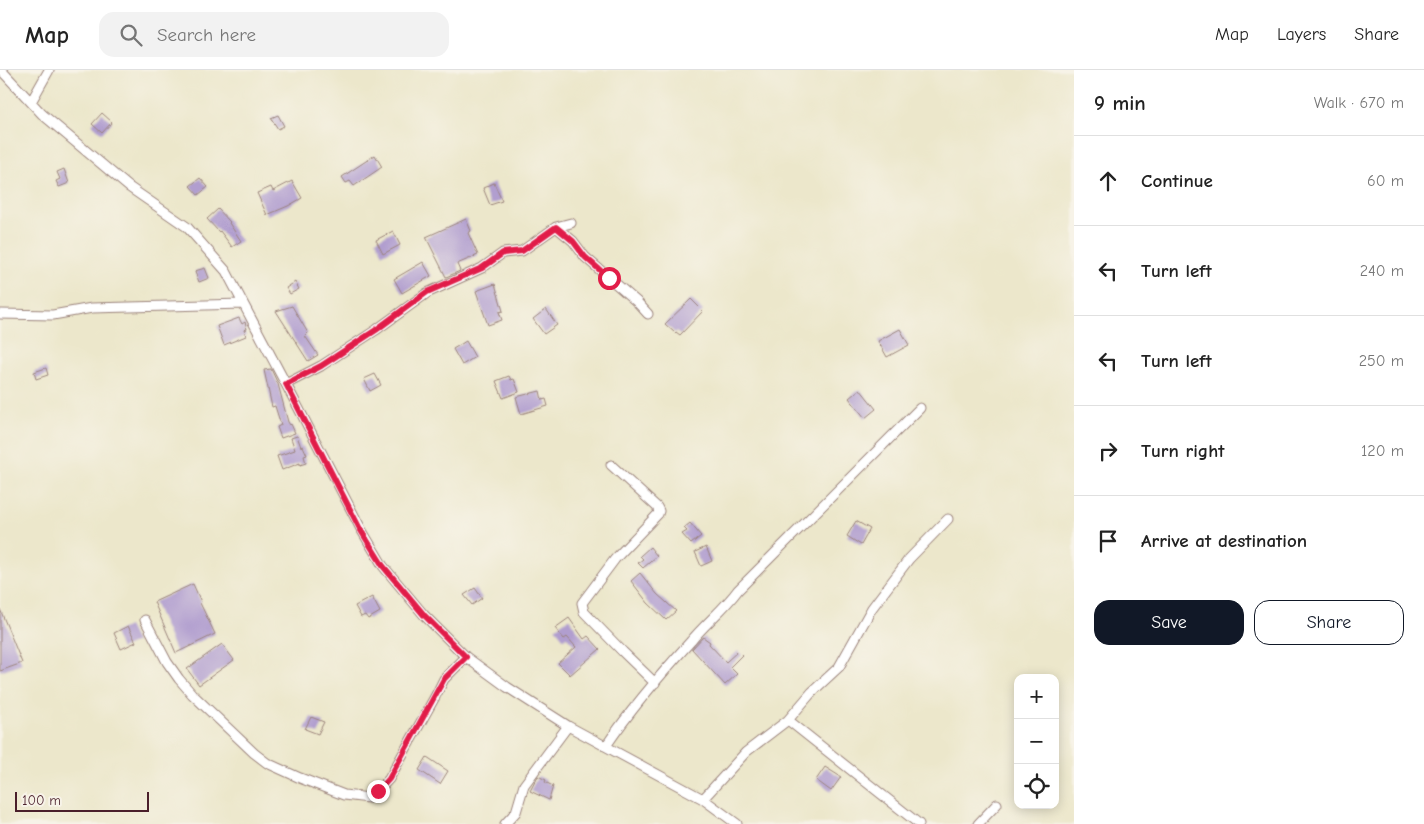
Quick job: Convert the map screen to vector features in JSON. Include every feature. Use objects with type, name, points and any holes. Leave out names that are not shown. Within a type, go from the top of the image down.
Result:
[{"type":"street","points":[[1,70],[42,114],[129,187],[187,227],[226,271],[360,529],[383,566],[424,615],[466,657],[508,687],[568,726],[702,799],[737,824]]},
{"type":"street","points":[[31,102],[49,70]]},
{"type":"street","points":[[286,384],[321,366],[376,330],[427,292],[482,268],[503,253],[522,251],[556,227],[571,223]]},
{"type":"street","points":[[556,227],[573,241],[585,257],[637,302],[648,314]]},
{"type":"street","points":[[0,314],[52,315],[92,308],[243,304]]},
{"type":"street","points":[[606,746],[617,729],[691,640],[725,608],[738,590],[920,408]]},
{"type":"street","points":[[611,465],[657,507],[659,511],[616,559],[582,603],[582,608],[623,652],[655,682]]},
{"type":"street","points":[[702,799],[746,752],[788,720],[812,692],[839,667],[872,608],[909,559],[948,519]]},
{"type":"street","points":[[145,620],[167,662],[192,694],[254,753],[267,763],[284,771],[344,795],[358,797],[369,798],[389,779],[444,679],[466,657]]},
{"type":"street","points":[[788,720],[919,824]]},
{"type":"street","points":[[505,824],[516,812],[524,786],[568,726]]},
{"type":"street","points":[[978,824],[997,804]]},
{"type":"building","points":[[102,113],[112,122],[102,133],[92,124]]},
{"type":"building","points":[[278,115],[284,126],[278,129],[271,118]]},
{"type":"building","points":[[375,155],[382,167],[354,186],[350,181],[346,183],[342,177]]},
{"type":"building","points":[[64,169],[69,183],[59,187],[56,181],[60,179],[57,172]]},
{"type":"building","points":[[200,178],[208,187],[198,195],[190,186]]},
{"type":"building","points":[[292,181],[302,198],[267,215],[257,193],[271,187],[273,191]]},
{"type":"building","points":[[494,183],[502,201],[490,205],[483,188]]},
{"type":"building","points":[[218,209],[230,222],[241,241],[232,247],[220,231],[207,219]]},
{"type":"building","points":[[466,219],[471,231],[468,233],[478,255],[457,264],[460,271],[446,277],[426,237]]},
{"type":"building","points":[[393,231],[400,245],[383,254],[376,240]]},
{"type":"building","points":[[423,262],[431,276],[402,293],[394,279]]},
{"type":"building","points":[[205,268],[209,278],[199,282],[195,271]]},
{"type":"building","points":[[295,282],[299,289],[290,294],[286,288]]},
{"type":"building","points":[[495,284],[503,311],[499,312],[502,320],[488,325],[476,291]]},
{"type":"building","points":[[691,299],[703,311],[680,335],[665,324]]},
{"type":"building","points":[[292,306],[308,333],[305,336],[318,355],[308,361],[276,311]]},
{"type":"building","points":[[546,309],[557,325],[544,334],[533,319]]},
{"type":"building","points":[[239,318],[242,324],[245,322],[247,329],[244,330],[246,336],[224,345],[217,326]]},
{"type":"building","points":[[900,329],[909,345],[887,357],[878,341]]},
{"type":"building","points":[[466,341],[475,357],[462,365],[453,349]]},
{"type":"building","points":[[46,368],[48,375],[36,379],[34,372]]},
{"type":"building","points":[[271,369],[278,384],[288,422],[295,433],[281,438],[277,427],[281,425],[275,406],[272,407],[264,370]]},
{"type":"building","points":[[375,374],[381,385],[370,391],[364,379]]},
{"type":"building","points":[[509,376],[511,380],[514,379],[519,392],[503,398],[496,381]]},
{"type":"building","points":[[860,389],[876,409],[865,418],[849,398]]},
{"type":"building","points":[[540,391],[542,400],[546,399],[548,406],[521,414],[516,397]]},
{"type":"building","points":[[297,436],[301,447],[303,446],[307,455],[304,456],[306,463],[300,465],[300,463],[282,470],[277,456],[295,450],[291,438]]},
{"type":"building","points":[[856,521],[870,529],[861,545],[847,536]]},
{"type":"building","points":[[690,523],[701,536],[691,544],[682,534],[687,531],[684,528]]},
{"type":"building","points":[[650,547],[657,556],[643,568],[638,563],[643,559],[640,556]]},
{"type":"building","points":[[706,547],[712,561],[701,566],[695,552]]},
{"type":"building","points":[[640,573],[657,594],[676,611],[666,620],[648,603],[631,581]]},
{"type":"building","points":[[193,584],[215,634],[176,653],[154,602]]},
{"type":"building","points":[[475,588],[482,598],[472,605],[464,595]]},
{"type":"building","points":[[372,597],[380,612],[368,619],[365,615],[361,617],[355,606]]},
{"type":"building","points":[[0,609],[22,663],[0,671]]},
{"type":"building","points":[[569,618],[584,639],[588,636],[600,649],[570,675],[558,663],[576,647],[567,637],[564,639],[555,628]]},
{"type":"building","points":[[128,626],[136,642],[121,649],[114,633]]},
{"type":"building","points":[[703,637],[710,642],[709,644],[726,662],[738,651],[742,655],[730,667],[737,674],[725,685],[692,649]]},
{"type":"building","points":[[222,644],[234,660],[199,685],[187,669]]},
{"type":"building","points":[[311,717],[324,722],[318,734],[305,729]]},
{"type":"building","points":[[427,757],[448,771],[440,784],[419,770]]},
{"type":"building","points":[[825,767],[841,777],[831,791],[816,780]]},
{"type":"building","points":[[538,776],[553,786],[549,800],[530,791]]},
{"type":"route","points":[[378,791],[389,779],[444,679],[466,657],[424,615],[383,566],[360,529],[286,384],[321,366],[376,330],[427,292],[482,268],[503,253],[522,251],[556,227],[573,241],[585,257],[609,278]]}]
